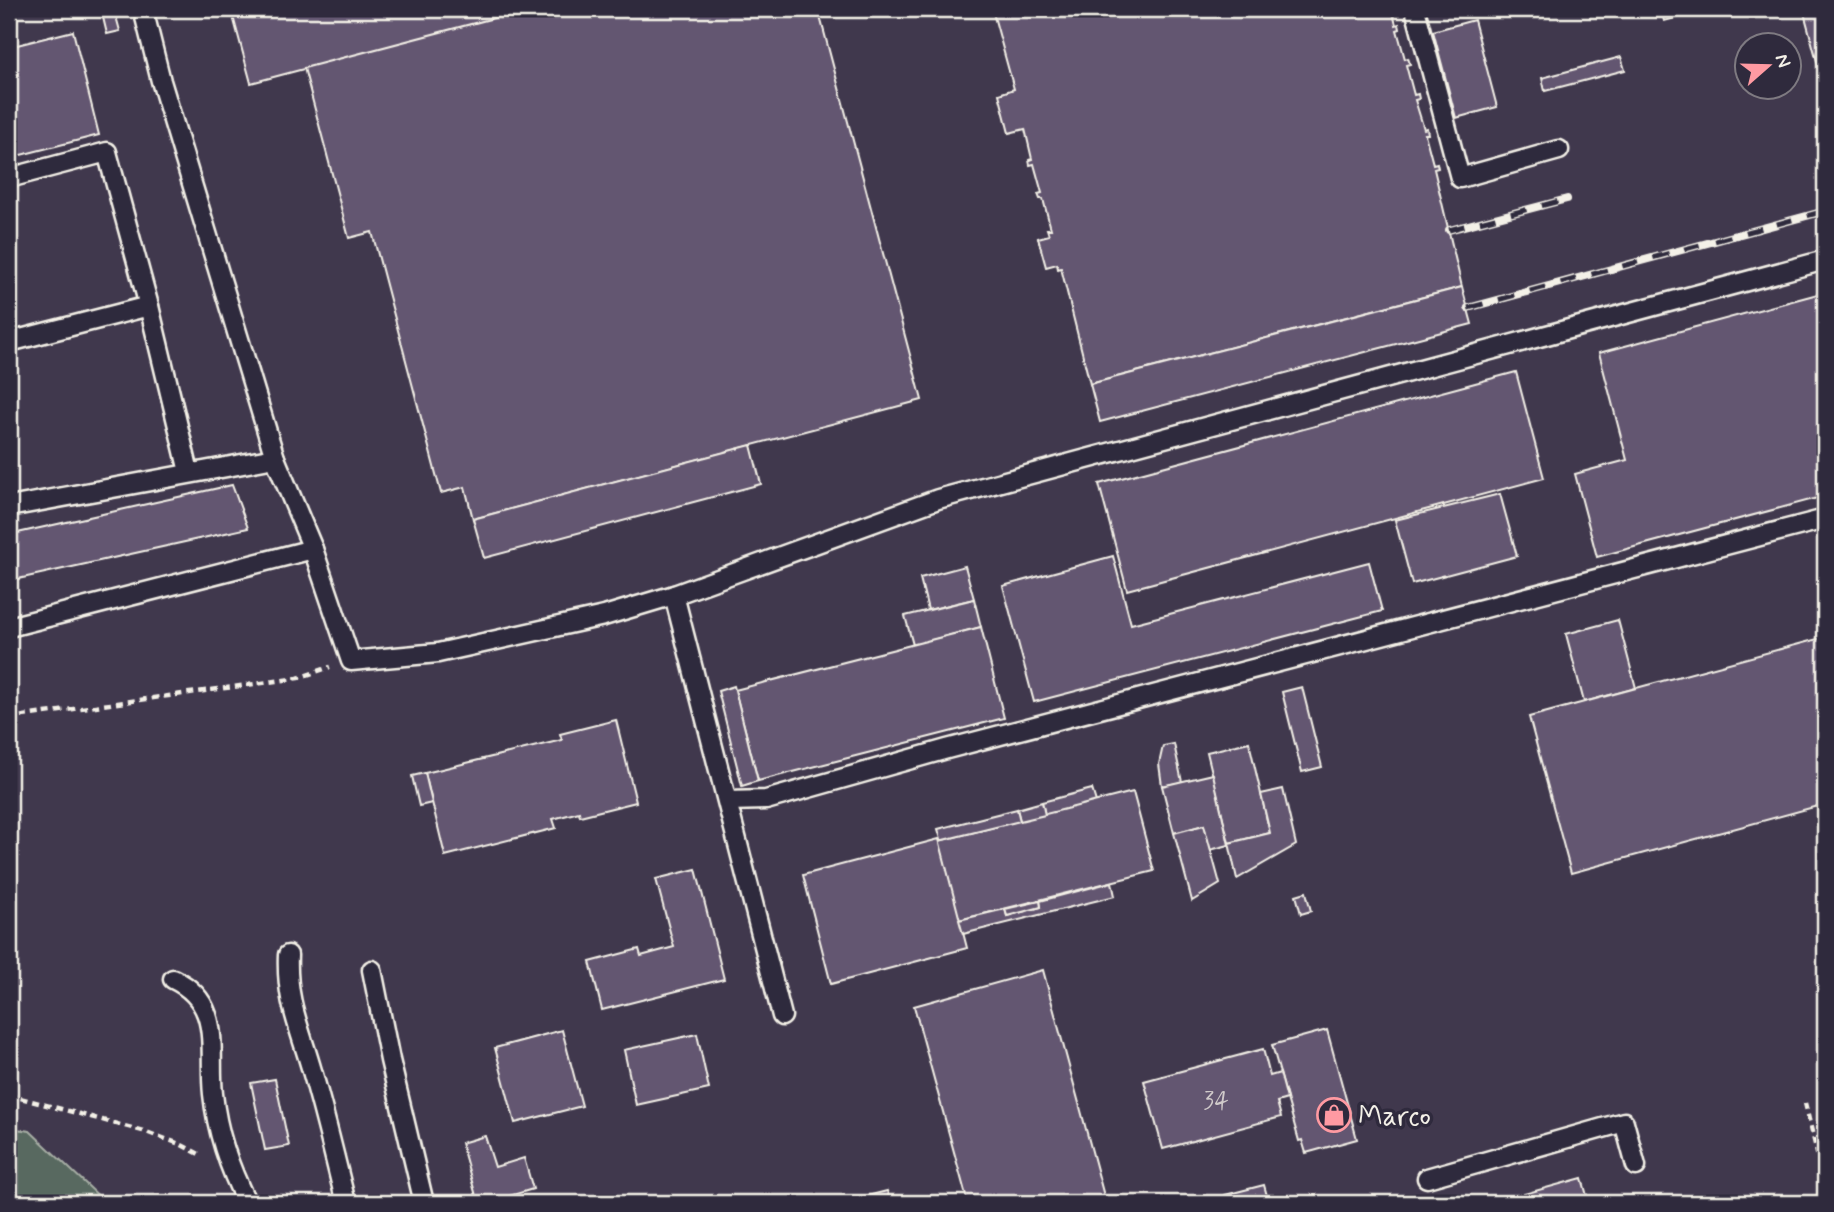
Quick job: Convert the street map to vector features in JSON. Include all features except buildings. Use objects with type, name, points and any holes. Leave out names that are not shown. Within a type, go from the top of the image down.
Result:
[{"type":"lane","points":[[143,9],[161,80],[275,458],[313,549],[351,661],[438,653],[604,616],[674,595],[938,499],[1825,260]]},
{"type":"lane","points":[[1415,9],[1460,178],[1559,150]]},
{"type":"lane","points":[[9,178],[107,152],[149,306],[189,472]]},
{"type":"lane","points":[[9,342],[149,306]]},
{"type":"lane","points":[[9,507],[275,458]]},
{"type":"lane","points":[[727,801],[766,800],[947,749],[1825,519]]},
{"type":"lane","points":[[9,627],[313,549]]},
{"type":"lane","points":[[674,595],[782,1016]]},
{"type":"lane","points":[[288,955],[287,981],[290,1002],[312,1069],[346,1203]]},
{"type":"lane","points":[[373,970],[390,1060],[424,1203]]},
{"type":"lane","points":[[173,979],[184,984],[203,1004],[211,1025],[213,1094],[230,1169],[247,1203]]},
{"type":"lane","points":[[1427,1178],[1624,1122],[1636,1166]]},
{"type":"path","points":[[9,718],[298,678],[351,661]]},
{"type":"path","points":[[9,1095],[180,1144],[230,1169]]},
{"type":"path","points":[[1805,1103],[1825,1186]]},
{"type":"shaded area","points":[[9,9],[1825,9],[1825,1203],[9,1203]]},
{"type":"green space","points":[[9,1128],[30,1131],[106,1203],[9,1203]]},
{"type":"railway","points":[[1449,230],[1567,199]]},
{"type":"railway","points":[[1468,308],[1825,211]]},
{"type":"place","name":"Marco","points":[[1334,1115]]}]
